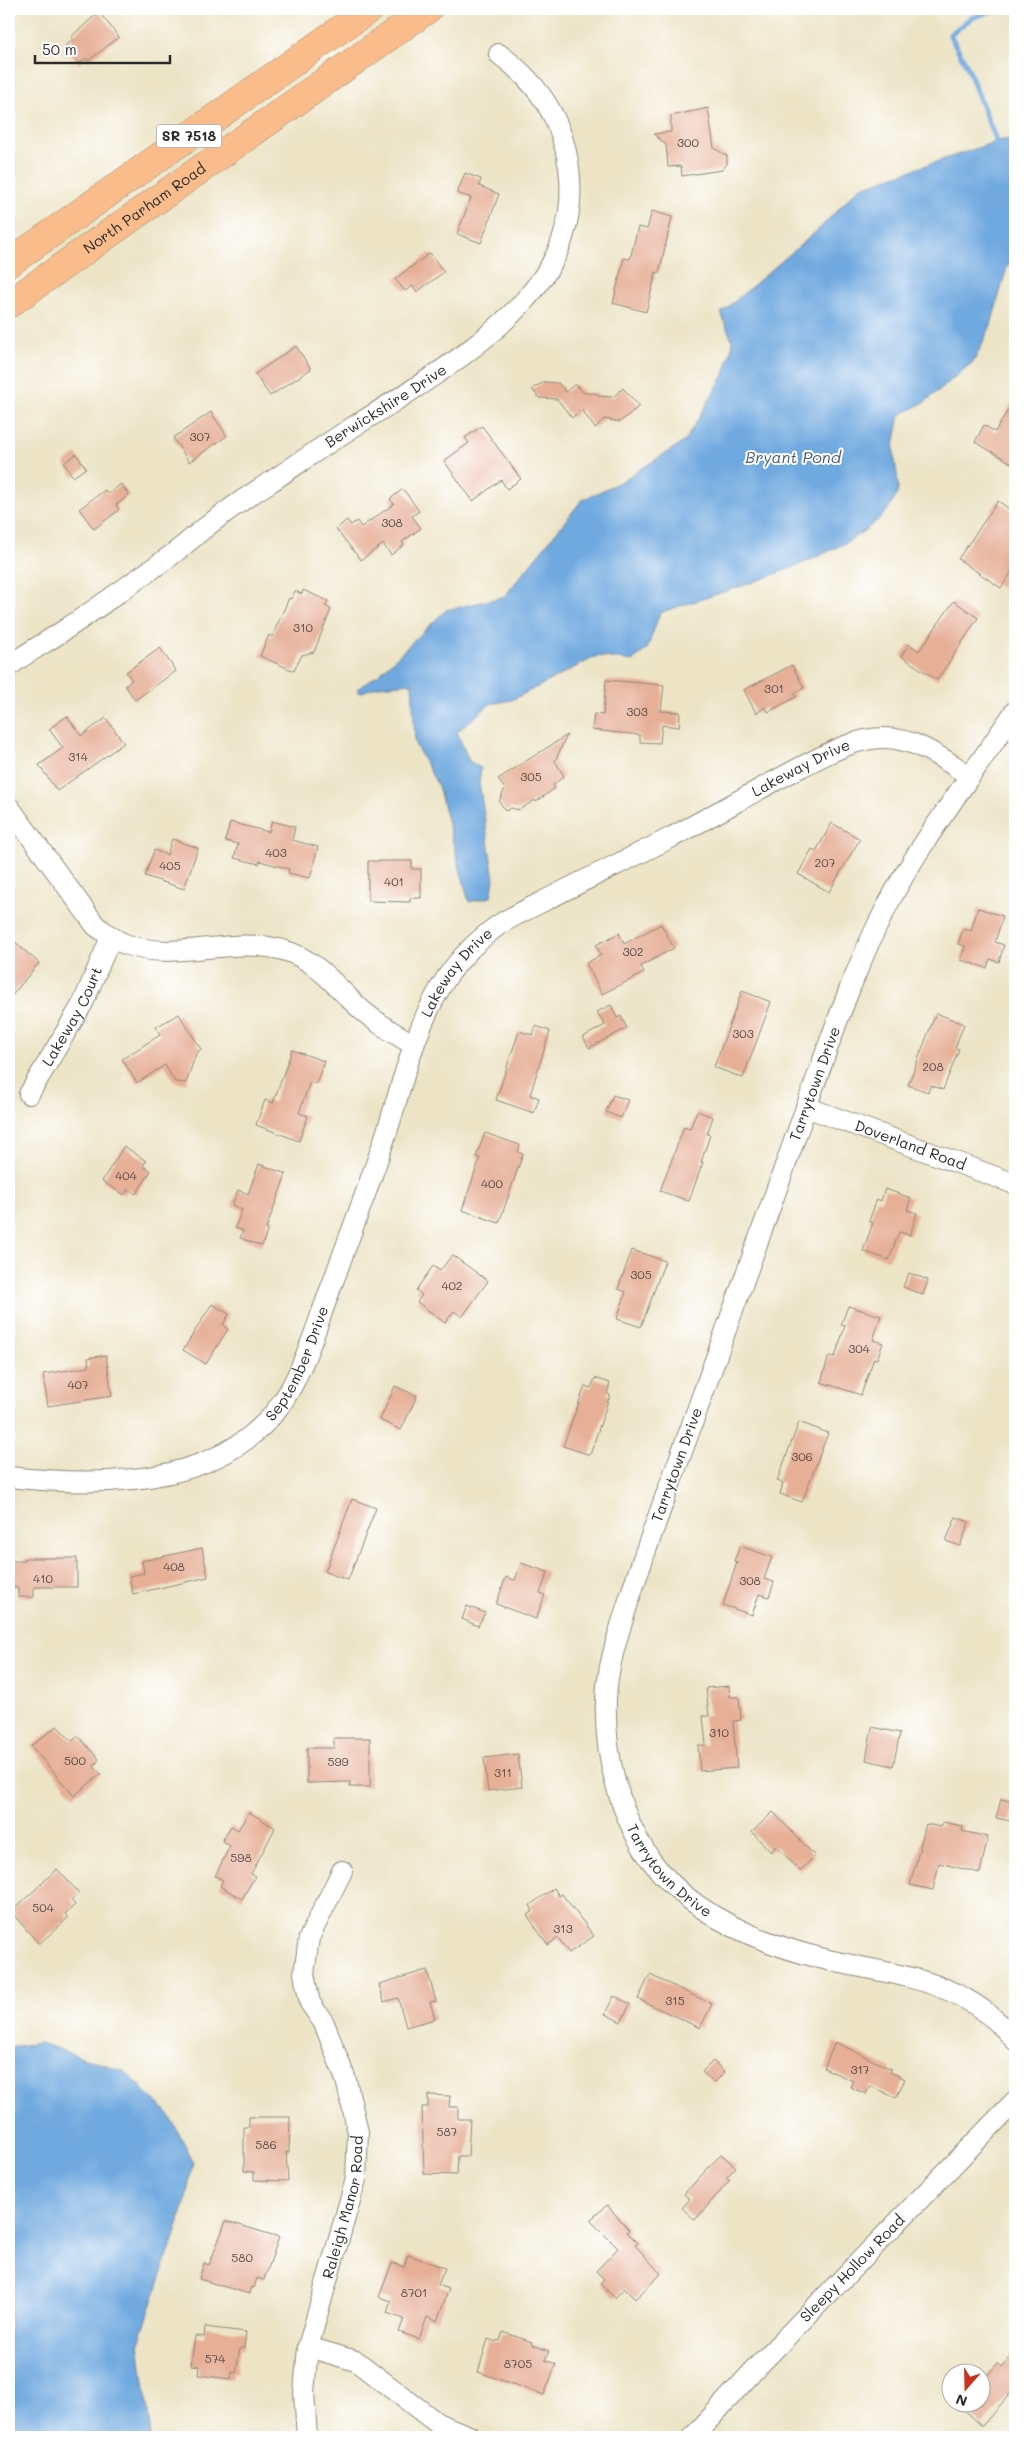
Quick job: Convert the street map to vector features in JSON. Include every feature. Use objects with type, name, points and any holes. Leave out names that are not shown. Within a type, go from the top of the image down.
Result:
[{"type":"highway","name":"SR 7518","points":[[9,263],[369,9]]},
{"type":"highway","name":"North Parham Road","points":[[9,304],[428,9]]},
{"type":"street","name":"Berwickshire Drive","points":[[9,666],[61,633],[176,552],[272,480],[400,398],[476,345],[529,296],[550,268],[564,235],[571,204],[571,186],[566,150],[558,122],[523,72],[499,54]]},
{"type":"street","name":"Tarrytown Drive","points":[[1015,711],[941,818],[886,907],[860,964],[817,1073],[644,1554],[608,1672],[606,1701],[607,1735],[613,1772],[632,1829],[651,1859],[679,1889],[704,1910],[741,1931],[771,1944],[822,1959],[905,1976],[955,1992],[992,2015],[1015,2040]]},
{"type":"street","name":"Lakeway Drive","points":[[414,1045],[424,1018],[447,977],[465,954],[499,925],[835,750],[859,741],[885,738],[904,741],[933,754],[970,776]]},
{"type":"street","points":[[9,807],[96,926],[111,937],[125,944],[159,951],[183,951],[246,944],[284,950],[311,963],[327,974],[352,1001],[376,1021],[414,1045]]},
{"type":"street","name":"Lakeway Court","points":[[29,1094],[82,1003],[111,937]]},
{"type":"street","name":"September Drive","points":[[9,1477],[92,1482],[159,1476],[196,1467],[217,1458],[246,1440],[268,1420],[292,1385],[309,1347],[388,1128],[414,1045]]},
{"type":"street","name":"Doverland Road","points":[[806,1107],[1015,1184]]},
{"type":"street","name":"Raleigh Manor Road","points":[[307,2437],[304,2392],[308,2347],[356,2179],[358,2132],[346,2080],[324,2023],[310,2002],[304,1974],[309,1938],[342,1871]]},
{"type":"street","name":"Sleepy Hollow Road","points":[[693,2437],[757,2368],[1015,2101]]},
{"type":"street","points":[[308,2347],[356,2361],[437,2423],[471,2437]]},
{"type":"water","name":"Bryant Pond","points":[[1015,138],[1015,257],[1007,267],[991,325],[974,361],[925,402],[900,415],[894,453],[898,490],[883,515],[859,535],[792,568],[660,613],[647,649],[632,661],[597,656],[512,700],[490,704],[457,732],[469,761],[481,768],[479,782],[494,879],[491,897],[469,902],[438,786],[415,744],[412,683],[379,686],[359,693],[357,689],[378,675],[446,610],[504,597],[582,500],[620,482],[685,441],[724,375],[733,343],[721,313],[818,230],[859,188],[998,141]]},
{"type":"water","points":[[40,2043],[124,2071],[169,2114],[193,2162],[185,2204],[139,2343],[151,2437],[9,2437],[9,2047]]},
{"type":"building","points":[[99,12],[119,37],[88,61],[86,58],[79,64],[65,46],[73,40],[71,37]]},
{"type":"building","points":[[708,108],[714,148],[727,156],[727,164],[722,170],[682,176],[681,166],[668,167],[666,145],[654,134],[671,132],[671,116]]},
{"type":"building","points":[[465,173],[481,179],[479,186],[499,194],[481,243],[457,234],[471,198],[457,193]]},
{"type":"building","points":[[652,211],[672,217],[659,273],[656,272],[646,312],[613,303],[624,258],[630,259],[638,227],[647,229]]},
{"type":"building","points":[[430,253],[444,272],[417,292],[413,286],[405,291],[395,279]]},
{"type":"building","points":[[296,346],[311,369],[270,396],[255,374]]},
{"type":"building","points":[[544,382],[558,383],[566,392],[575,384],[584,393],[596,393],[599,396],[613,397],[623,388],[639,406],[620,422],[604,419],[595,428],[581,409],[572,418],[557,399],[539,398],[532,389]]},
{"type":"building","points":[[1015,398],[1015,465],[975,442],[984,425],[995,432]]},
{"type":"building","points":[[211,412],[227,436],[189,462],[173,438]]},
{"type":"building","points":[[482,426],[521,479],[507,489],[501,480],[473,501],[444,461],[469,443],[465,438]]},
{"type":"building","points":[[76,454],[86,468],[73,477],[64,463]]},
{"type":"building","points":[[121,484],[129,495],[116,505],[119,510],[94,529],[79,509],[105,490],[108,494]]},
{"type":"building","points":[[403,489],[419,511],[412,516],[421,528],[402,542],[404,545],[391,555],[383,544],[361,560],[336,529],[347,520],[351,525],[357,521],[361,527],[394,504],[390,499]]},
{"type":"building","points":[[998,501],[1015,513],[1015,567],[1001,588],[958,559]]},
{"type":"building","points":[[303,590],[328,601],[325,606],[331,609],[314,652],[302,655],[294,671],[260,656],[269,635],[272,637],[289,598],[291,599],[295,591],[302,594]]},
{"type":"building","points":[[954,601],[978,618],[937,680],[901,656],[909,644],[919,651]]},
{"type":"building","points":[[160,648],[176,671],[135,700],[125,685],[132,680],[126,672]]},
{"type":"building","points":[[792,665],[804,688],[794,693],[796,697],[768,712],[766,707],[756,713],[744,690]]},
{"type":"building","points":[[606,680],[664,685],[661,711],[680,712],[679,727],[662,725],[660,743],[640,742],[640,735],[592,730],[594,714],[603,715]]},
{"type":"building","points":[[67,716],[81,736],[106,718],[124,743],[57,791],[39,765],[63,748],[49,729]]},
{"type":"building","points":[[567,735],[555,761],[564,776],[553,785],[555,788],[536,802],[535,800],[519,810],[511,808],[506,811],[499,801],[505,789],[498,779]]},
{"type":"building","points":[[272,821],[295,827],[292,840],[318,847],[310,878],[288,873],[289,869],[260,861],[259,864],[234,858],[238,844],[225,841],[230,822],[269,832]]},
{"type":"building","points":[[832,823],[860,839],[829,892],[798,874],[812,849],[816,851]]},
{"type":"building","points":[[172,839],[198,848],[184,889],[145,876],[154,850],[167,855]]},
{"type":"building","points":[[368,861],[412,861],[412,869],[421,869],[421,898],[410,898],[410,902],[368,901]]},
{"type":"building","points":[[978,908],[1003,916],[995,942],[1004,945],[999,962],[990,959],[987,968],[961,960],[965,946],[958,944],[963,929],[971,931]]},
{"type":"building","points":[[661,924],[674,948],[641,966],[644,973],[602,994],[586,963],[601,955],[596,945],[619,933],[624,944]]},
{"type":"building","points":[[9,937],[39,963],[9,999]]},
{"type":"building","points":[[742,991],[771,1002],[743,1078],[714,1067]]},
{"type":"building","points":[[611,1005],[617,1018],[621,1016],[627,1028],[589,1048],[583,1037],[605,1025],[597,1012]]},
{"type":"building","points":[[936,1013],[964,1024],[955,1048],[959,1049],[943,1090],[931,1085],[928,1092],[908,1085]]},
{"type":"building","points":[[179,1014],[201,1049],[196,1054],[186,1083],[175,1082],[165,1065],[137,1083],[122,1059],[160,1035],[156,1027]]},
{"type":"building","points":[[536,1026],[550,1031],[530,1095],[539,1098],[534,1113],[496,1100],[519,1031],[533,1035]]},
{"type":"building","points":[[292,1050],[324,1061],[316,1084],[310,1082],[299,1113],[308,1116],[299,1141],[256,1125],[265,1100],[273,1103]]},
{"type":"building","points":[[613,1095],[628,1100],[621,1118],[606,1112]]},
{"type":"building","points":[[697,1111],[713,1117],[707,1134],[710,1135],[701,1162],[703,1162],[689,1201],[660,1191],[684,1127],[690,1129]]},
{"type":"building","points":[[485,1133],[520,1145],[518,1152],[523,1154],[499,1223],[462,1210],[480,1158],[476,1157]]},
{"type":"building","points":[[124,1146],[146,1161],[143,1166],[151,1171],[136,1194],[128,1189],[124,1195],[102,1181]]},
{"type":"building","points":[[259,1164],[286,1174],[266,1229],[268,1229],[262,1246],[240,1238],[243,1231],[235,1228],[242,1210],[232,1205],[238,1190],[248,1194]]},
{"type":"building","points":[[885,1189],[911,1198],[907,1210],[917,1213],[910,1235],[899,1232],[889,1260],[863,1251],[873,1223],[869,1221],[877,1199],[881,1201]]},
{"type":"building","points":[[632,1250],[665,1261],[641,1327],[617,1319],[626,1292],[618,1289]]},
{"type":"building","points":[[452,1255],[488,1281],[462,1317],[454,1311],[445,1323],[417,1302],[422,1295],[416,1290],[433,1266],[440,1271]]},
{"type":"building","points":[[909,1273],[928,1280],[923,1295],[903,1287]]},
{"type":"building","points":[[212,1304],[229,1314],[223,1325],[228,1329],[206,1364],[183,1350]]},
{"type":"building","points":[[848,1306],[881,1316],[873,1340],[883,1343],[877,1359],[874,1358],[861,1395],[821,1382],[829,1356],[835,1357],[845,1326],[841,1325]]},
{"type":"building","points":[[106,1355],[112,1396],[48,1406],[43,1374],[89,1367],[88,1358]]},
{"type":"building","points":[[595,1378],[610,1383],[607,1394],[610,1395],[590,1455],[563,1446],[585,1386],[591,1388]]},
{"type":"building","points":[[395,1386],[417,1396],[401,1430],[380,1420]]},
{"type":"building","points":[[799,1422],[828,1433],[802,1502],[780,1494],[783,1483],[777,1481]]},
{"type":"building","points":[[352,1499],[376,1508],[348,1580],[325,1572]]},
{"type":"building","points":[[956,1517],[969,1522],[960,1546],[946,1541]]},
{"type":"building","points":[[740,1546],[772,1557],[764,1579],[774,1582],[769,1597],[759,1594],[752,1615],[723,1605],[737,1562],[734,1561]]},
{"type":"building","points":[[202,1548],[208,1577],[133,1594],[129,1576],[144,1573],[142,1561]]},
{"type":"building","points":[[25,1558],[77,1558],[77,1587],[34,1587],[34,1597],[18,1597],[18,1587],[9,1587],[9,1571],[11,1571],[11,1561],[25,1561]]},
{"type":"building","points":[[521,1563],[548,1572],[540,1593],[545,1595],[536,1619],[496,1604],[506,1577],[515,1580]]},
{"type":"building","points":[[467,1606],[485,1613],[478,1626],[462,1619]]},
{"type":"building","points":[[729,1686],[730,1697],[739,1697],[741,1720],[733,1721],[737,1768],[700,1771],[698,1745],[706,1745],[703,1716],[709,1716],[706,1688]]},
{"type":"building","points":[[57,1726],[72,1741],[78,1736],[99,1759],[94,1767],[101,1774],[74,1796],[31,1746]]},
{"type":"building","points":[[872,1727],[900,1733],[893,1766],[866,1760]]},
{"type":"building","points":[[334,1738],[370,1738],[370,1787],[350,1787],[350,1782],[307,1783],[307,1748],[334,1748]]},
{"type":"building","points":[[518,1754],[522,1787],[488,1791],[484,1758]]},
{"type":"building","points":[[1001,1799],[1014,1802],[1010,1821],[996,1818]]},
{"type":"building","points":[[249,1812],[275,1828],[251,1874],[255,1876],[242,1899],[220,1886],[223,1880],[215,1876],[230,1846],[222,1841],[231,1826],[238,1830]]},
{"type":"building","points":[[773,1812],[815,1856],[800,1871],[776,1846],[771,1852],[752,1832]]},
{"type":"building","points":[[943,1822],[963,1826],[962,1831],[988,1837],[980,1873],[939,1863],[933,1890],[910,1885],[926,1824],[941,1827]]},
{"type":"building","points":[[57,1869],[79,1893],[71,1900],[75,1905],[65,1914],[68,1918],[39,1944],[11,1912]]},
{"type":"building","points":[[554,1888],[559,1896],[562,1894],[594,1936],[569,1953],[558,1938],[548,1945],[527,1915],[533,1911],[530,1905]]},
{"type":"building","points":[[427,1970],[436,2001],[430,2002],[435,2019],[406,2027],[398,1998],[384,2002],[379,1984]]},
{"type":"building","points":[[650,1975],[712,2004],[700,2028],[638,1999]]},
{"type":"building","points":[[614,1996],[630,2004],[621,2022],[605,2014]]},
{"type":"building","points":[[835,2042],[891,2069],[890,2072],[905,2079],[896,2098],[870,2086],[866,2094],[850,2087],[853,2081],[824,2068]]},
{"type":"building","points":[[713,2061],[725,2072],[714,2083],[702,2072]]},
{"type":"building","points":[[428,2095],[450,2096],[449,2107],[458,2107],[458,2119],[470,2119],[468,2156],[458,2156],[457,2175],[424,2174],[422,2107],[428,2107]]},
{"type":"building","points":[[249,2117],[290,2117],[289,2152],[286,2152],[288,2181],[254,2180],[254,2172],[244,2171],[244,2127],[249,2127]]},
{"type":"building","points":[[721,2154],[736,2167],[726,2178],[730,2180],[695,2220],[682,2208],[690,2199],[684,2194]]},
{"type":"building","points":[[607,2205],[629,2230],[627,2232],[638,2243],[635,2245],[661,2274],[635,2299],[624,2288],[615,2298],[600,2284],[604,2279],[596,2271],[618,2248],[590,2220]]},
{"type":"building","points":[[226,2221],[279,2237],[264,2280],[257,2278],[254,2288],[251,2287],[249,2294],[199,2279],[204,2263],[209,2265]]},
{"type":"building","points":[[408,2255],[445,2268],[438,2285],[449,2289],[437,2321],[427,2317],[419,2339],[399,2332],[404,2319],[387,2313],[391,2301],[379,2297],[392,2263],[404,2267]]},
{"type":"building","points":[[205,2327],[246,2332],[244,2348],[240,2348],[236,2373],[232,2372],[231,2379],[198,2375],[199,2366],[191,2365],[195,2336],[204,2337]]},
{"type":"building","points":[[503,2332],[532,2342],[531,2344],[549,2351],[545,2360],[556,2364],[544,2395],[478,2372],[488,2339],[496,2342],[497,2340],[500,2341]]},
{"type":"building","points":[[1015,2352],[1015,2388],[982,2426],[969,2414],[992,2414],[992,2370],[998,2363],[1002,2367]]},
{"type":"waterway","points":[[997,9],[971,18],[950,35],[967,66],[999,149]]}]
